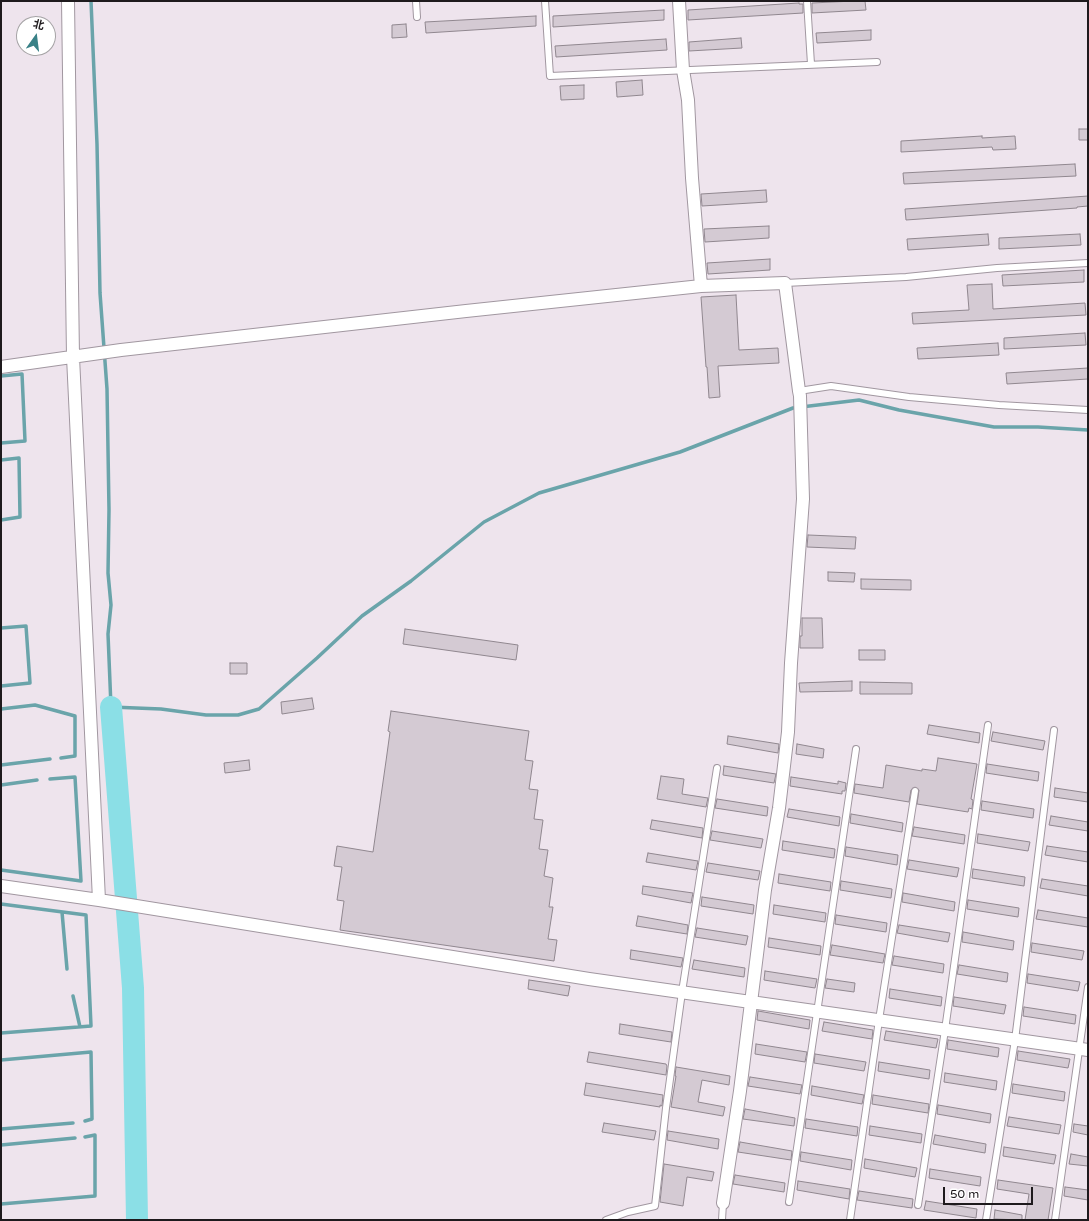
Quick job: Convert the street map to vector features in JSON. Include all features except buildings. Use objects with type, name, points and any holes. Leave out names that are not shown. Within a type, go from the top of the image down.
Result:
[{"type":"street","points":[[68,1],[73,356],[99,900]]},
{"type":"street","points":[[679,1],[683,70],[688,100],[692,178],[701,286]]},
{"type":"street","points":[[1,367],[121,350],[474,310],[701,286],[785,283],[799,393],[803,499],[791,663],[788,732],[779,808],[765,890],[752,1002],[723,1203]]},
{"type":"street","points":[[1,886],[99,900],[589,980],[1083,1049]]},
{"type":"lane","points":[[416,1],[417,17]]},
{"type":"lane","points":[[545,1],[550,76],[877,62]]},
{"type":"lane","points":[[807,1],[810,64]]},
{"type":"lane","points":[[785,283],[906,277],[997,268],[1088,263]]},
{"type":"lane","points":[[799,393],[831,386],[909,398],[1088,410]]},
{"type":"lane","points":[[918,1205],[988,725]]},
{"type":"lane","points":[[986,1220],[1015,1040],[1054,730]]},
{"type":"lane","points":[[789,1202],[856,749]]},
{"type":"lane","points":[[606,1220],[628,1212],[655,1206],[666,1108],[682,992],[717,768]]},
{"type":"lane","points":[[850,1220],[879,1020],[915,791]]},
{"type":"lane","points":[[1056,1220],[1083,1049],[1088,987]]},
{"type":"lane","points":[[722,1220],[723,1203]]},
{"type":"waterway","points":[[91,1],[97,144],[100,293],[107,389],[109,510],[108,573],[111,605],[108,634],[111,707],[161,709],[206,715],[238,715],[259,709],[362,616],[411,581],[484,522],[539,493],[680,452],[793,408],[859,400],[899,410],[994,427],[1038,427],[1088,430]]},
{"type":"waterway","points":[[1,376],[22,374],[25,441],[1,443]]},
{"type":"waterway","points":[[1,460],[19,458],[20,517],[1,520]]},
{"type":"waterway","points":[[1,628],[26,626],[30,683],[1,686]]},
{"type":"waterway","points":[[1,709],[35,705],[75,716],[75,756],[61,758]]},
{"type":"waterway","points":[[111,707],[133,988],[137,1220]]},
{"type":"waterway","points":[[1,765],[50,759]]},
{"type":"waterway","points":[[1,870],[81,881],[75,777],[50,779]]},
{"type":"waterway","points":[[1,785],[37,780]]},
{"type":"waterway","points":[[1,904],[86,915],[91,1026],[1,1033]]},
{"type":"waterway","points":[[62,912],[67,969]]},
{"type":"waterway","points":[[73,996],[80,1027]]},
{"type":"waterway","points":[[1,1060],[91,1052],[92,1119],[85,1121]]},
{"type":"waterway","points":[[1,1129],[73,1123]]},
{"type":"waterway","points":[[1,1204],[95,1196],[95,1135],[85,1137]]},
{"type":"waterway","points":[[1,1145],[75,1138]]}]
